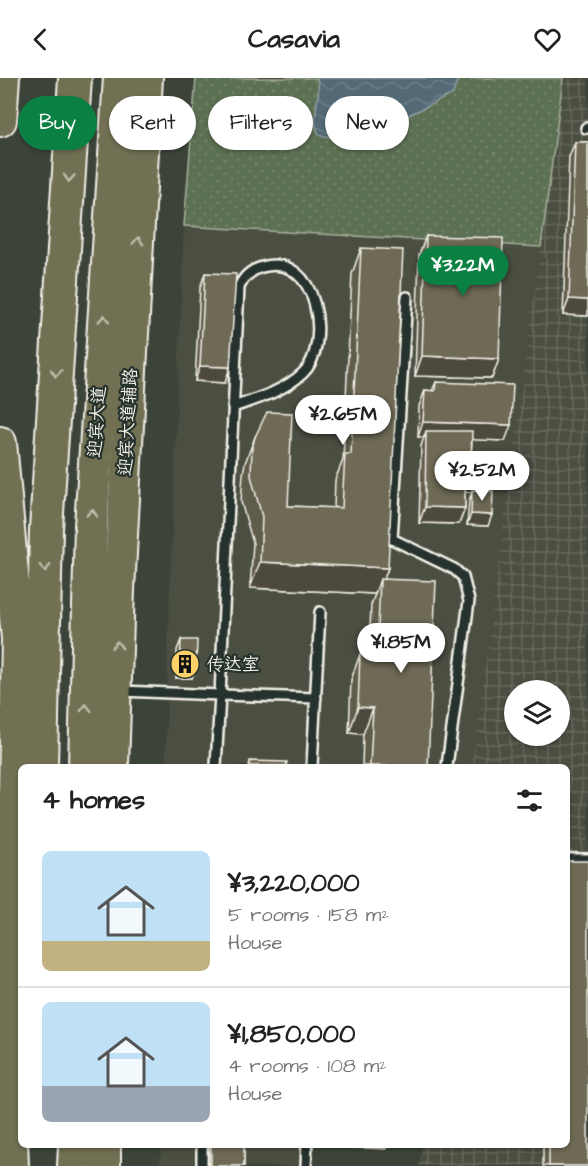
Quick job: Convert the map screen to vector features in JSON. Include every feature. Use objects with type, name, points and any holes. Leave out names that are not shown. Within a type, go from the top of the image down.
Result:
[{"type":"highway","points":[[0,120],[3,78]]},
{"type":"highway","points":[[41,764],[46,529],[75,78]]},
{"type":"highway","name":"迎宾大道","points":[[85,764],[91,525],[120,78]]},
{"type":"highway","points":[[0,443],[18,639],[9,1088],[12,1166]]},
{"type":"highway","points":[[32,1166],[33,1148]]},
{"type":"highway","points":[[74,1166],[75,1148]]},
{"type":"main road","name":"迎宾大道辅路","points":[[113,764],[118,590],[147,78]]},
{"type":"main road","points":[[105,1148],[105,1166]]},
{"type":"lane","points":[[216,764],[220,694],[233,407],[239,287],[243,277],[257,268],[271,265],[286,266],[302,276],[316,308],[316,340],[312,357],[305,371],[290,384],[233,407]]},
{"type":"lane","points":[[407,297],[392,539],[454,569],[463,577],[469,601],[447,764]]},
{"type":"lane","points":[[312,764],[320,612]]},
{"type":"lane","points":[[115,691],[316,698]]},
{"type":"lane","points":[[570,859],[588,859]]},
{"type":"lane","points":[[202,1148],[202,1166]]},
{"type":"lane","points":[[306,1166],[307,1148]]},
{"type":"shaded area","points":[[563,78],[588,78],[588,1166],[419,1166],[422,1148],[570,1148],[570,764],[472,764]]},
{"type":"shaded area","points":[[184,226],[541,247],[472,764],[166,764],[168,642]]},
{"type":"shaded area","points":[[161,1148],[301,1148],[299,1166],[160,1166]]},
{"type":"green space","points":[[196,78],[563,78],[541,247],[184,226],[190,150],[196,150]]},
{"type":"water","points":[[317,78],[458,78],[453,94],[409,115],[409,96],[325,96],[325,136],[319,134],[315,120]]},
{"type":"building","points":[[575,142],[588,142],[588,300],[569,299]]},
{"type":"building","points":[[426,236],[503,238],[499,359],[422,356]]},
{"type":"building","points":[[361,248],[403,250],[388,568],[260,562],[262,517],[251,476],[252,448],[267,412],[292,413],[288,506],[342,508],[345,454],[351,454]]},
{"type":"building","points":[[205,273],[236,274],[230,367],[200,366]]},
{"type":"building","points":[[436,382],[513,385],[511,425],[423,422],[425,390],[435,391]]},
{"type":"building","points":[[426,431],[472,431],[471,460],[485,461],[484,477],[465,476],[465,508],[425,507]]},
{"type":"building","points":[[472,490],[493,491],[492,515],[471,514]]},
{"type":"building","points":[[380,579],[436,581],[428,764],[370,764],[373,708],[358,707],[360,654],[377,655]]},
{"type":"building","points":[[181,640],[197,640],[196,667],[180,667]]},
{"type":"building","points":[[250,761],[287,762],[286,764],[249,764]]},
{"type":"building","points":[[570,861],[588,861],[588,1166],[549,1166],[549,1148],[570,1148]]},
{"type":"building","points":[[211,1148],[244,1148],[244,1166],[211,1166]]},
{"type":"place","name":"传达室","points":[[185,664]]}]
